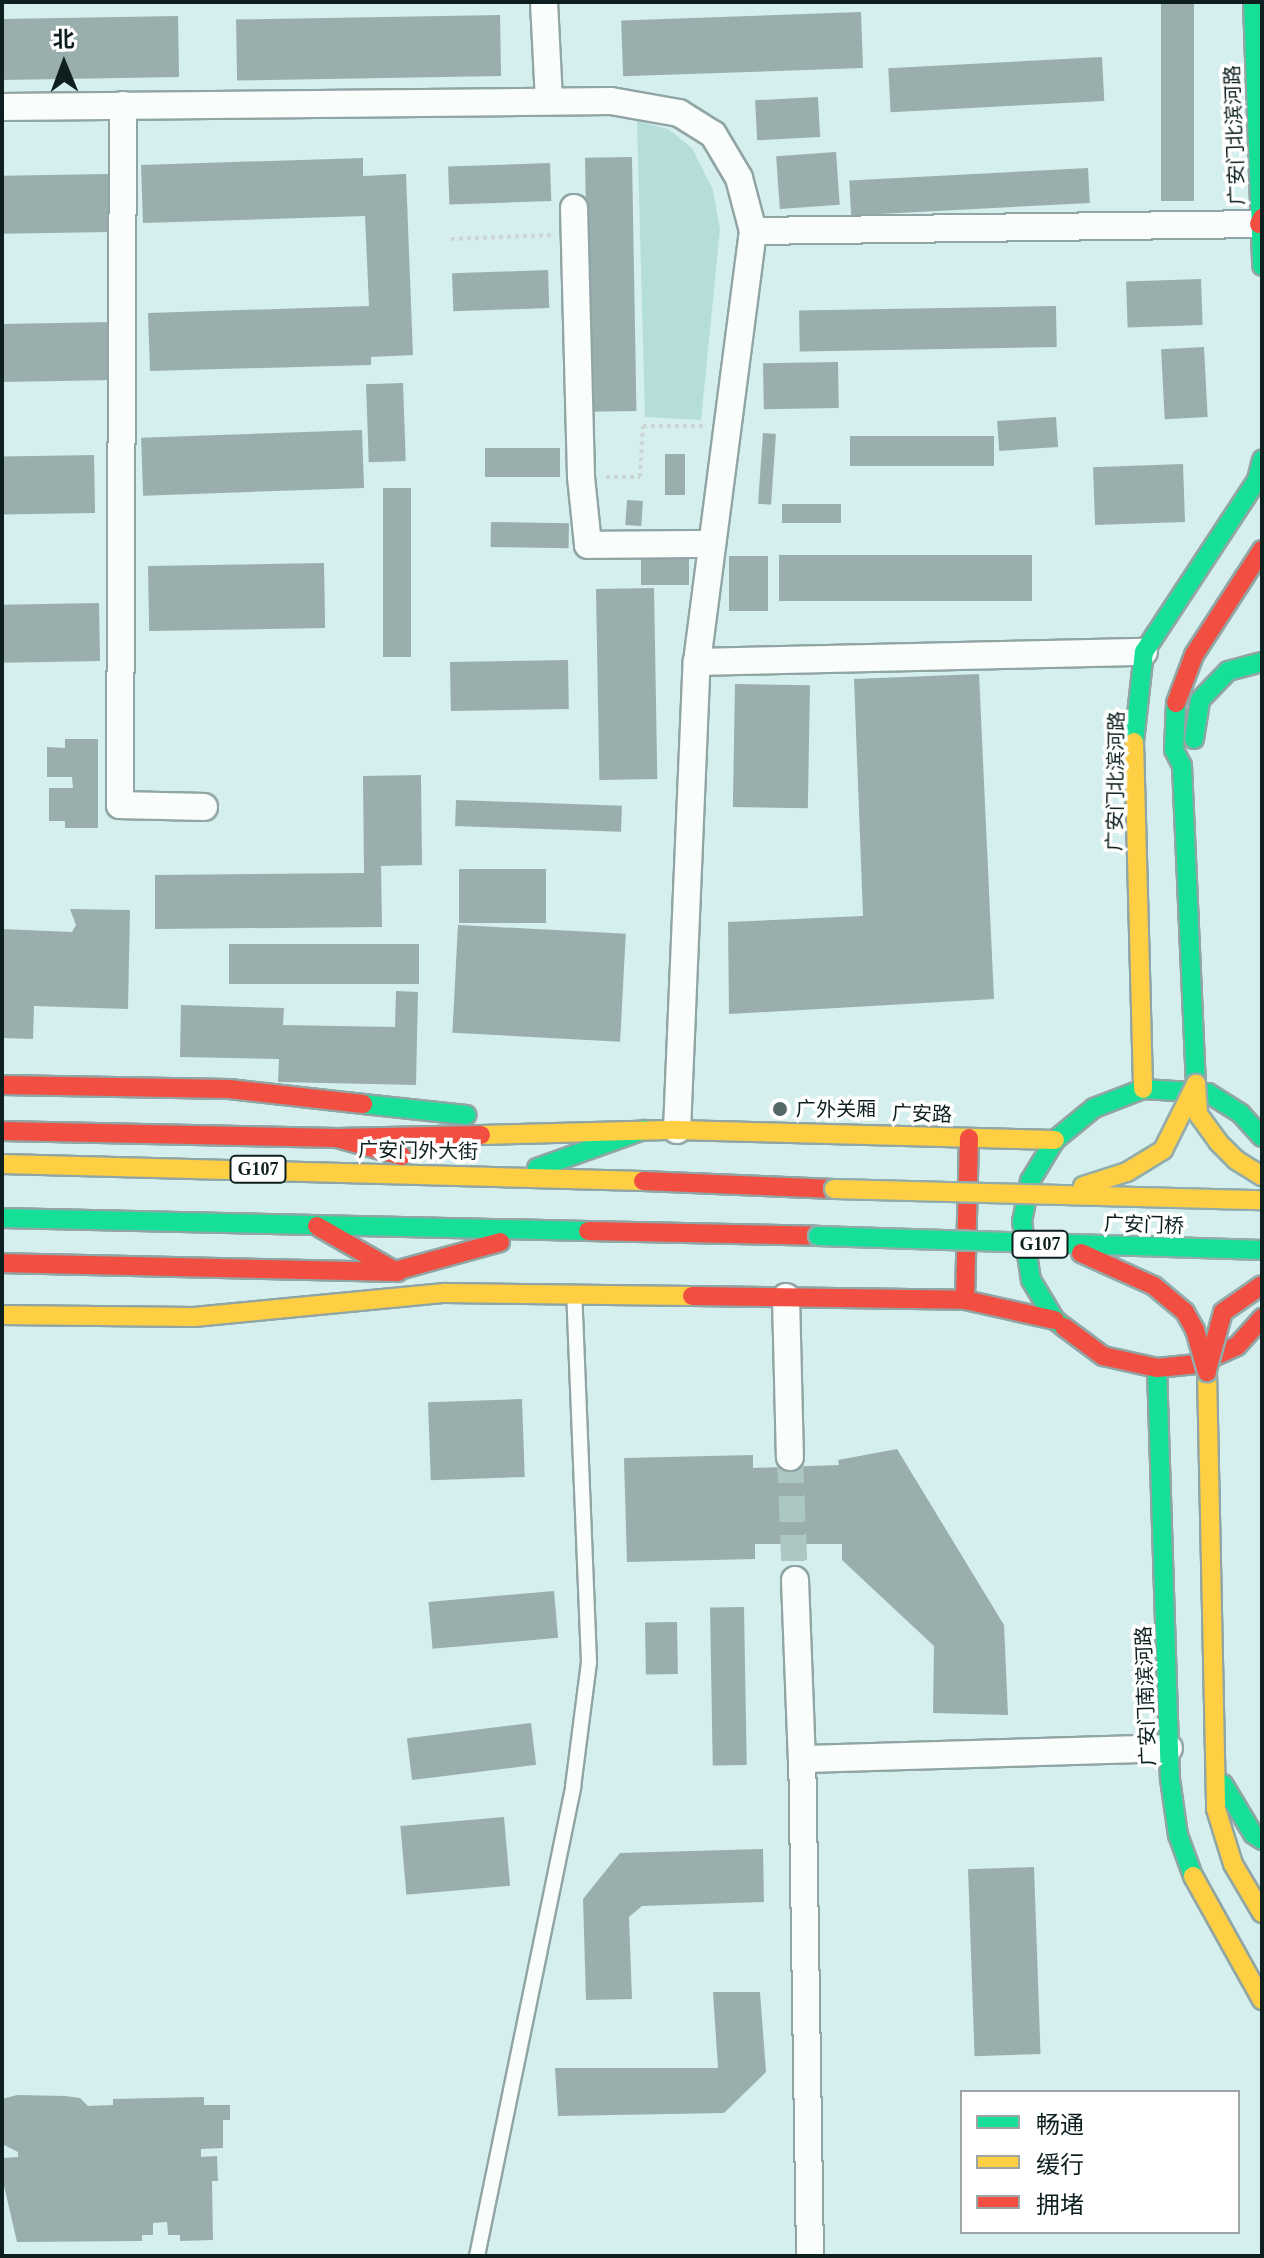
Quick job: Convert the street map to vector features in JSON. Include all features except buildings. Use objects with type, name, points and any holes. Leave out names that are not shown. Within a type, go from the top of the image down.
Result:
[{"type":"main road","name":"广安门北滨河路","points":[[1253,2],[1262,266]]},
{"type":"main road","name":"广安门北滨河路","points":[[1143,1089],[1134,745],[1144,652],[1257,480],[1262,460]]},
{"type":"main road","points":[[1262,550],[1194,655],[1178,691],[1173,725],[1174,750],[1182,766],[1198,1114],[1218,1142],[1236,1160],[1262,1176]]},
{"type":"main road","points":[[1182,766],[1194,743],[1200,700],[1228,671],[1262,662]]},
{"type":"main road","points":[[1057,1194],[1127,1172],[1163,1150],[1196,1084]]},
{"type":"main road","points":[[2,1085],[229,1089],[604,1130]]},
{"type":"main road","points":[[1262,1137],[1241,1114],[1208,1093],[1143,1089],[1094,1108],[1055,1140],[1030,1181],[1022,1222],[1031,1280],[1055,1320],[1103,1356],[1157,1368],[1197,1364],[1237,1346],[1262,1318]]},
{"type":"main road","points":[[514,1176],[644,1130]]},
{"type":"main road","name":"广安路","points":[[644,1130],[1055,1140]]},
{"type":"main road","name":"广安门外大街","points":[[2,1131],[337,1138],[644,1130]]},
{"type":"main road","points":[[337,1138],[466,1174]]},
{"type":"main road","points":[[965,1300],[969,1138]]},
{"type":"main road","name":"广安门外大街","points":[[2,1164],[466,1174],[834,1189]]},
{"type":"main road","name":"广安门桥","points":[[834,1189],[1262,1200]]},
{"type":"main road","name":"G107","points":[[2,1218],[548,1229]]},
{"type":"main road","points":[[315,1224],[395,1271],[445,1293]]},
{"type":"main road","points":[[2,1263],[395,1271],[548,1229]]},
{"type":"main road","name":"广安门桥","points":[[548,1229],[1262,1250]]},
{"type":"main road","points":[[1063,1245],[1154,1286],[1185,1312],[1195,1330],[1207,1372]]},
{"type":"main road","points":[[1262,1285],[1223,1312],[1216,1328],[1207,1372],[1218,1774],[1216,1809],[1223,1840],[1262,1913]]},
{"type":"main road","points":[[2,1315],[194,1317],[445,1293],[965,1300],[1055,1320]]},
{"type":"main road","name":"广安门南滨河路","points":[[1157,1368],[1169,1748],[1178,1835],[1195,1883],[1262,2000]]},
{"type":"main road","points":[[1218,1774],[1239,1814],[1253,1834],[1262,1840]]},
{"type":"street","points":[[544,2],[549,100]]},
{"type":"street","points":[[2,107],[611,101],[679,113],[713,134],[739,178],[753,231],[697,662],[677,1130]]},
{"type":"street","points":[[123,105],[120,805],[204,807]]},
{"type":"street","points":[[574,208],[581,477],[588,545],[712,544]]},
{"type":"street","points":[[753,231],[1261,221]]},
{"type":"street","points":[[697,662],[1144,652]]},
{"type":"street","points":[[786,1297],[790,1457]]},
{"type":"street","points":[[795,1580],[802,1759],[810,2256]]},
{"type":"street","points":[[802,1759],[1169,1748]]},
{"type":"lane","points":[[477,2256],[573,1787],[589,1662],[574,1295]]},
{"type":"path","points":[[451,239],[574,234]]},
{"type":"path","points":[[581,477],[640,477],[643,426],[707,426]]},
{"type":"shaded area","points":[[637,121],[668,129],[692,148],[713,190],[720,229],[701,420],[645,417]]},
{"type":"tunnel","points":[[790,1457],[795,1580]]},
{"type":"traffic: fast","points":[[1253,2],[1262,266]]},
{"type":"traffic: fast","points":[[1134,742],[1144,652],[1257,480],[1262,460]]},
{"type":"traffic: fast","points":[[1194,739],[1200,700],[1228,671],[1262,662]]},
{"type":"traffic: fast","points":[[1176,703],[1174,750],[1182,766],[1196,1084]]},
{"type":"traffic: fast","points":[[1064,1327],[1055,1320],[1031,1280],[1022,1222],[1030,1181],[1055,1140],[1094,1108],[1143,1089],[1208,1093],[1241,1114],[1262,1137]]},
{"type":"traffic: fast","points":[[363,1104],[466,1115]]},
{"type":"traffic: fast","points":[[537,1168],[644,1130]]},
{"type":"traffic: fast","points":[[2,1218],[588,1231]]},
{"type":"traffic: fast","points":[[818,1236],[1262,1250]]},
{"type":"traffic: fast","points":[[1157,1368],[1170,1779],[1178,1835],[1193,1876]]},
{"type":"traffic: fast","points":[[1223,1784],[1253,1834],[1262,1840]]},
{"type":"traffic: slow","points":[[1134,742],[1143,1089]]},
{"type":"traffic: slow","points":[[1196,1084],[1198,1114],[1218,1142],[1236,1160],[1262,1176]]},
{"type":"traffic: slow","points":[[1083,1186],[1127,1172],[1163,1150],[1196,1084]]},
{"type":"traffic: slow","points":[[481,1135],[677,1130],[1055,1140]]},
{"type":"traffic: slow","points":[[2,1164],[643,1181]]},
{"type":"traffic: slow","points":[[834,1189],[1262,1200]]},
{"type":"traffic: slow","points":[[2,1315],[194,1317],[445,1293],[692,1296]]},
{"type":"traffic: slow","points":[[1207,1372],[1216,1809],[1233,1864],[1262,1913]]},
{"type":"traffic: slow","points":[[1193,1876],[1262,2000]]},
{"type":"traffic: jam","points":[[1259,224],[1262,218]]},
{"type":"traffic: jam","points":[[1176,703],[1194,655],[1262,550]]},
{"type":"traffic: jam","points":[[2,1085],[229,1089],[363,1104]]},
{"type":"traffic: jam","points":[[2,1131],[337,1138],[481,1135]]},
{"type":"traffic: jam","points":[[337,1138],[402,1156]]},
{"type":"traffic: jam","points":[[965,1300],[969,1138]]},
{"type":"traffic: jam","points":[[643,1181],[834,1189]]},
{"type":"traffic: jam","points":[[317,1226],[395,1271],[500,1242]]},
{"type":"traffic: jam","points":[[588,1231],[818,1236]]},
{"type":"traffic: jam","points":[[1081,1253],[1154,1286],[1185,1312],[1195,1330],[1207,1372]]},
{"type":"traffic: jam","points":[[2,1263],[398,1272]]},
{"type":"traffic: jam","points":[[1207,1370],[1223,1312],[1262,1285]]},
{"type":"traffic: jam","points":[[692,1296],[965,1300],[1055,1320]]},
{"type":"traffic: jam","points":[[1064,1327],[1103,1356],[1157,1368],[1197,1364],[1237,1346],[1262,1318]]},
{"type":"place","name":"广外关厢","points":[[780,1109]]}]
